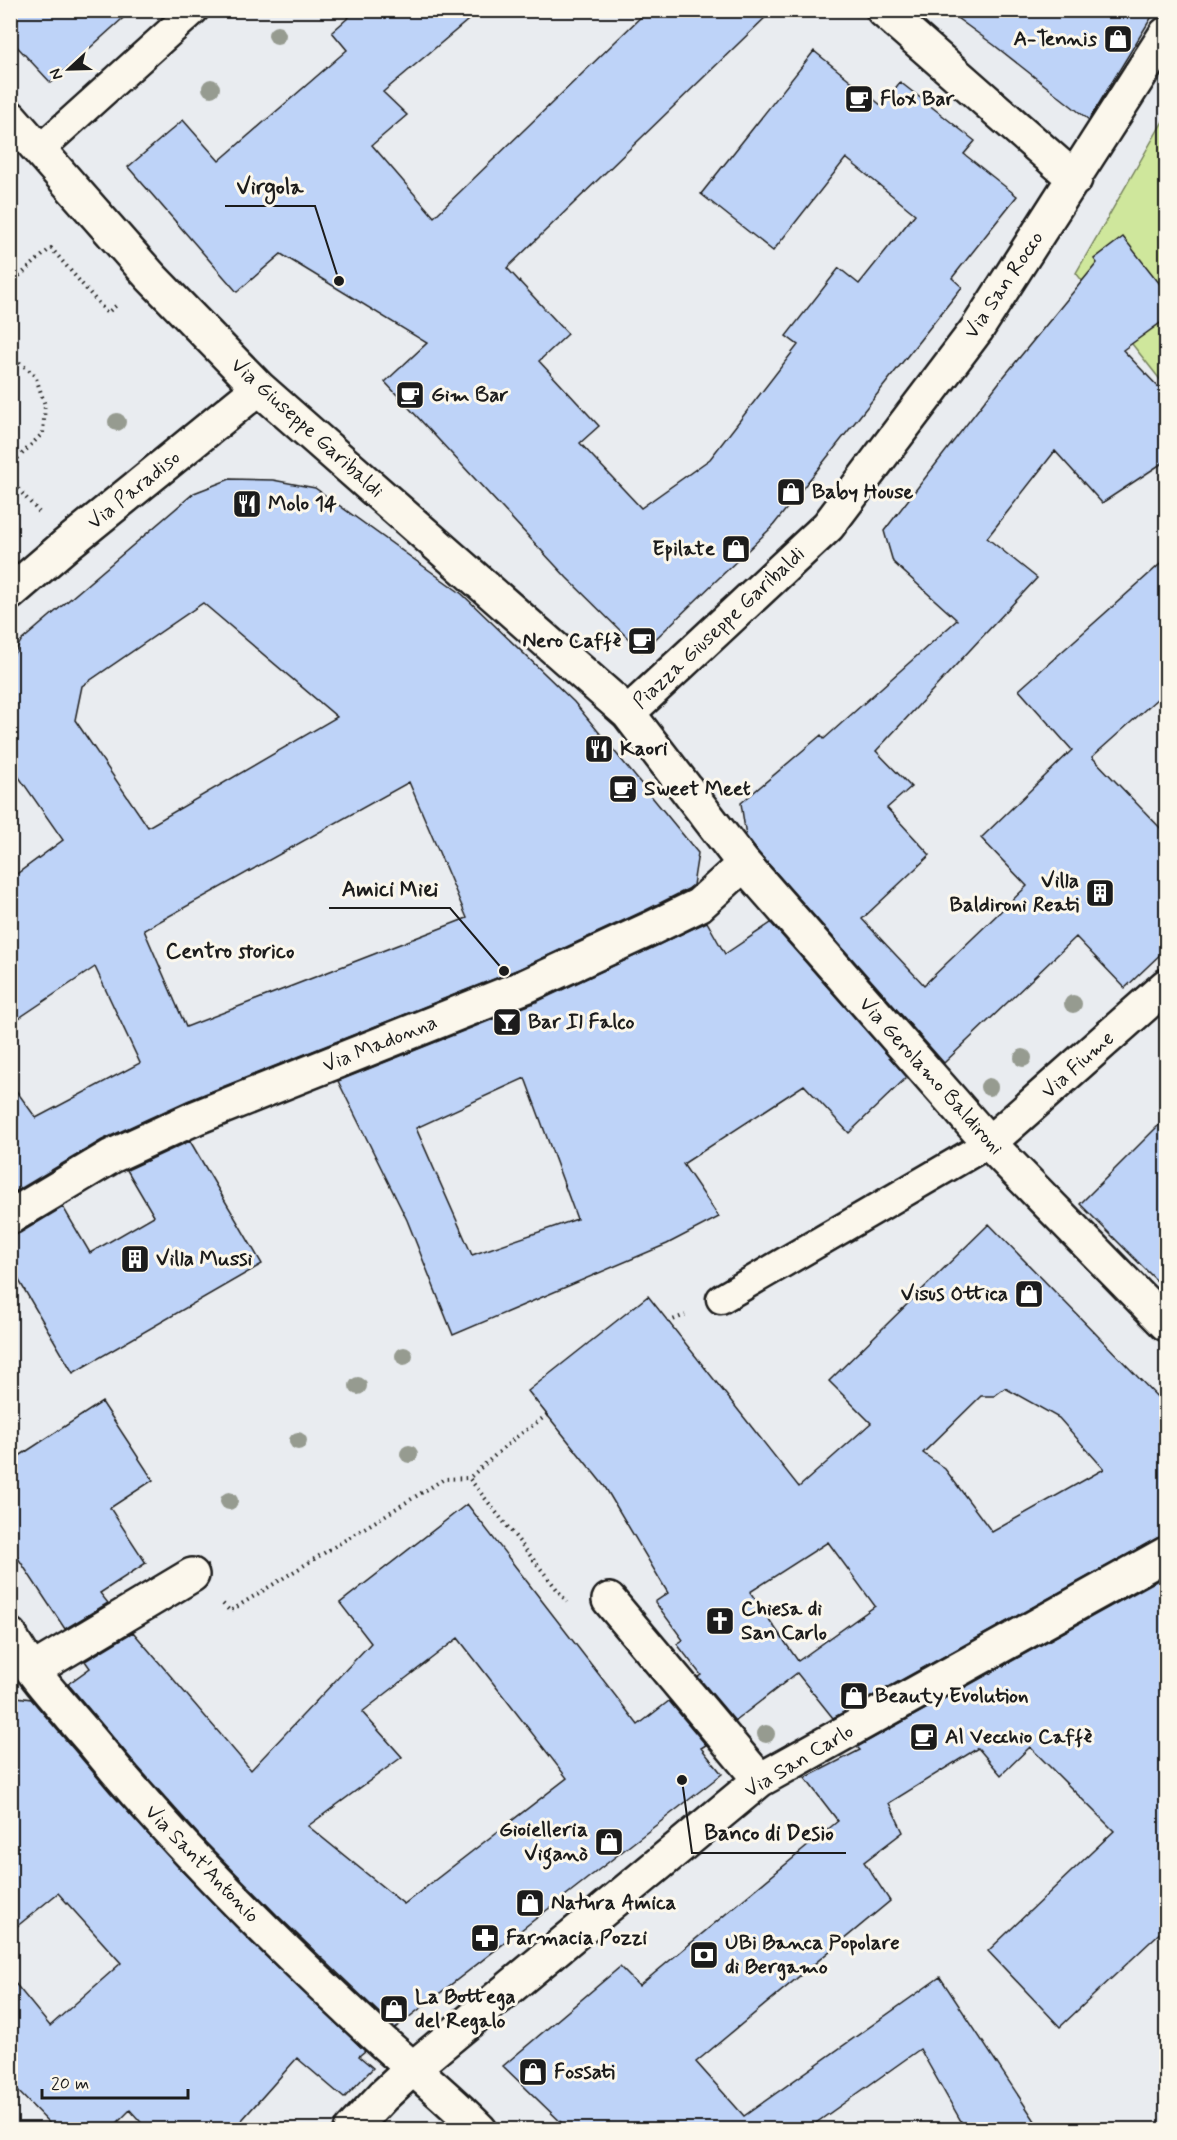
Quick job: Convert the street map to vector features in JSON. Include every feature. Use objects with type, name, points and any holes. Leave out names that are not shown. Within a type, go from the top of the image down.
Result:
[{"type":"street","points":[[883,10],[1075,179]]},
{"type":"street","name":"Via San Rocco","points":[[828,526],[977,329],[1167,34]]},
{"type":"street","name":"Via Giuseppe Garibaldi","points":[[10,117],[151,277],[259,388],[628,712]]},
{"type":"street","name":"Via Paradiso","points":[[10,593],[259,388]]},
{"type":"street","name":"Piazza Giuseppe Garibaldi","points":[[708,818],[628,712],[828,526]]},
{"type":"street","name":"Via Gerolamo Baldironi","points":[[708,818],[744,864],[989,1143],[1167,1324]]},
{"type":"street","name":"Via Madonna","points":[[10,1216],[112,1156],[195,1118],[526,986],[652,928],[699,905],[744,864]]},
{"type":"street","name":"Via Fiume","points":[[989,1143],[1167,986]]},
{"type":"street","name":"Via San Carlo","points":[[351,2130],[413,2068],[760,1780],[1167,1554]]},
{"type":"street","points":[[33,1670],[192,1575]]},
{"type":"street","points":[[609,1600],[760,1780]]},
{"type":"street","name":"Via Sant'Antonio","points":[[11,1639],[33,1670],[139,1799],[245,1912],[480,2130]]},
{"type":"lane","points":[[39,150],[194,10]]},
{"type":"lane","points":[[721,1299],[989,1143]]},
{"type":"path","points":[[10,284],[51,248],[107,313],[151,277]]},
{"type":"path","points":[[10,355],[35,375],[45,405],[43,433],[10,465]]},
{"type":"path","points":[[192,1575],[230,1611],[444,1479],[469,1478],[515,1438],[547,1415]]},
{"type":"path","points":[[469,1478],[567,1602],[588,1608],[609,1600]]},
{"type":"green space","points":[[1166,116],[1166,387],[1076,273]]},
{"type":"building","points":[[10,10],[132,10],[51,83],[10,39]]},
{"type":"building","points":[[357,10],[480,10],[383,92],[407,115],[372,145],[434,217],[648,10],[773,10],[507,268],[568,334],[539,361],[599,426],[580,443],[641,508],[710,459],[798,345],[786,336],[839,268],[859,284],[915,214],[846,158],[773,251],[701,194],[814,51],[882,106],[900,82],[975,141],[964,154],[1017,196],[952,278],[962,287],[772,527],[642,652],[567,578],[385,382],[427,343],[281,254],[237,292],[128,167],[183,120],[219,161],[347,50],[332,32]]},
{"type":"building","points":[[946,10],[1156,10],[1089,120]]},
{"type":"building","points":[[1123,237],[1167,293],[1167,318],[1123,350],[1167,396],[1167,460],[1102,503],[1055,451],[987,538],[1037,578],[876,751],[911,787],[887,808],[930,855],[862,919],[924,985],[1027,886],[981,838],[1072,750],[1019,690],[1167,558],[1167,690],[1092,757],[1167,835],[1167,948],[1125,988],[1076,937],[944,1063],[758,852],[746,836],[741,803],[821,735],[824,739],[957,620],[893,562],[884,531],[1001,380],[1097,263],[1094,259]]},
{"type":"building","points":[[230,479],[273,480],[315,488],[462,594],[574,702],[698,853],[693,885],[644,911],[519,969],[187,1101],[102,1140],[10,1195],[10,1082],[36,1118],[140,1063],[95,967],[10,1024],[10,879],[63,840],[10,761],[10,661],[21,641],[194,493]],"holes":[[[203,603],[337,717],[148,827],[75,720],[82,686]],[[409,782],[467,918],[186,1027],[144,930]]]},
{"type":"building","points":[[707,922],[725,954],[771,923],[907,1077],[849,1133],[804,1085],[683,1164],[719,1217],[667,1244],[453,1335],[407,1220],[338,1081],[534,1003]],"holes":[[[525,1078],[577,1219],[472,1255],[416,1128]]]},
{"type":"building","points":[[1167,1117],[1167,1291],[1080,1204]]},
{"type":"building","name":"Villa Mussi","points":[[190,1141],[262,1264],[73,1373],[10,1265],[10,1236],[20,1233],[63,1207],[90,1253],[154,1216],[127,1170]]},
{"type":"building","points":[[989,1224],[1167,1407],[1167,1535],[1157,1538],[833,1718],[797,1673],[735,1721],[698,1677],[701,1675],[677,1644],[683,1640],[655,1602],[668,1593],[605,1487],[528,1391],[648,1296],[799,1487],[871,1423],[829,1381]],"holes":[[[1005,1388],[1059,1418],[1104,1469],[992,1532],[945,1469],[923,1453],[981,1396],[994,1396]],[[828,1542],[875,1606],[798,1661],[750,1592]]]},
{"type":"building","points":[[102,1402],[153,1480],[110,1508],[146,1563],[100,1593],[108,1603],[65,1629],[10,1546],[10,1462]]},
{"type":"building","points":[[467,1504],[638,1725],[669,1701],[706,1745],[701,1748],[722,1774],[395,2028],[206,1843],[68,1684],[90,1668],[85,1661],[133,1632],[251,1770],[371,1643],[340,1603]],"holes":[[[458,1638],[567,1778],[404,1904],[308,1826],[402,1757],[362,1712]]]},
{"type":"building","points":[[1167,1575],[1167,1926],[1060,2027],[988,1951],[1114,1831],[1030,1747],[1001,1775],[978,1748],[889,1803],[903,1832],[864,1862],[890,1901],[696,2062],[744,2116],[940,1977],[1041,2130],[966,2130],[920,2049],[806,2130],[569,2130],[503,2066],[620,1967],[639,1986],[838,1821],[805,1778],[860,1750],[857,1747]]},
{"type":"building","points":[[10,1696],[31,1699],[110,1792],[179,1868],[251,1942],[365,2051],[359,2056],[373,2068],[344,2098],[297,2058],[233,2130],[148,2130],[130,2110],[110,2130],[56,2130],[10,2083],[10,1977],[50,2026],[121,1963],[58,1893],[10,1932]]},
{"type":"place","name":"A-Tennis","points":[[1118,39]]},
{"type":"place","name":"Flox Bar","points":[[859,99]]},
{"type":"place","name":"Virgola","points":[[339,281]]},
{"type":"place","name":"Gim Bar","points":[[410,395]]},
{"type":"place","name":"Baby House","points":[[791,492]]},
{"type":"place","name":"Molo 14","points":[[247,504]]},
{"type":"place","name":"Epilate","points":[[736,549]]},
{"type":"place","name":"Nero Caffè","points":[[642,641]]},
{"type":"place","name":"Kaori","points":[[599,749]]},
{"type":"place","name":"Sweet Meet","points":[[623,789]]},
{"type":"place","name":"Villa Baldironi Reati","points":[[1100,893]]},
{"type":"place","name":"Amici Miei","points":[[504,971]]},
{"type":"place","name":"Bar Il Falco","points":[[507,1022]]},
{"type":"place","name":"Villa Mussi","points":[[135,1259]]},
{"type":"place","name":"Visus Ottica","points":[[1029,1294]]},
{"type":"place","name":"Chiesa di San Carlo","points":[[720,1621]]},
{"type":"place","name":"Beauty Evolution","points":[[854,1696]]},
{"type":"place","name":"Al Vecchio Caffè","points":[[924,1737]]},
{"type":"place","name":"Banco di Desio","points":[[682,1780]]},
{"type":"place","name":"Gioielleria Viganò","points":[[609,1842]]},
{"type":"place","name":"Natura Amica","points":[[530,1903]]},
{"type":"place","name":"Farmacia Pozzi","points":[[485,1938]]},
{"type":"place","name":"UBi Banca Popolare di Bergamo","points":[[704,1955]]},
{"type":"place","name":"La Bottega del Regalo","points":[[394,2009]]},
{"type":"place","name":"Fossati","points":[[533,2072]]},
{"type":"district","name":"Centro storico","points":[[230,952]]}]
